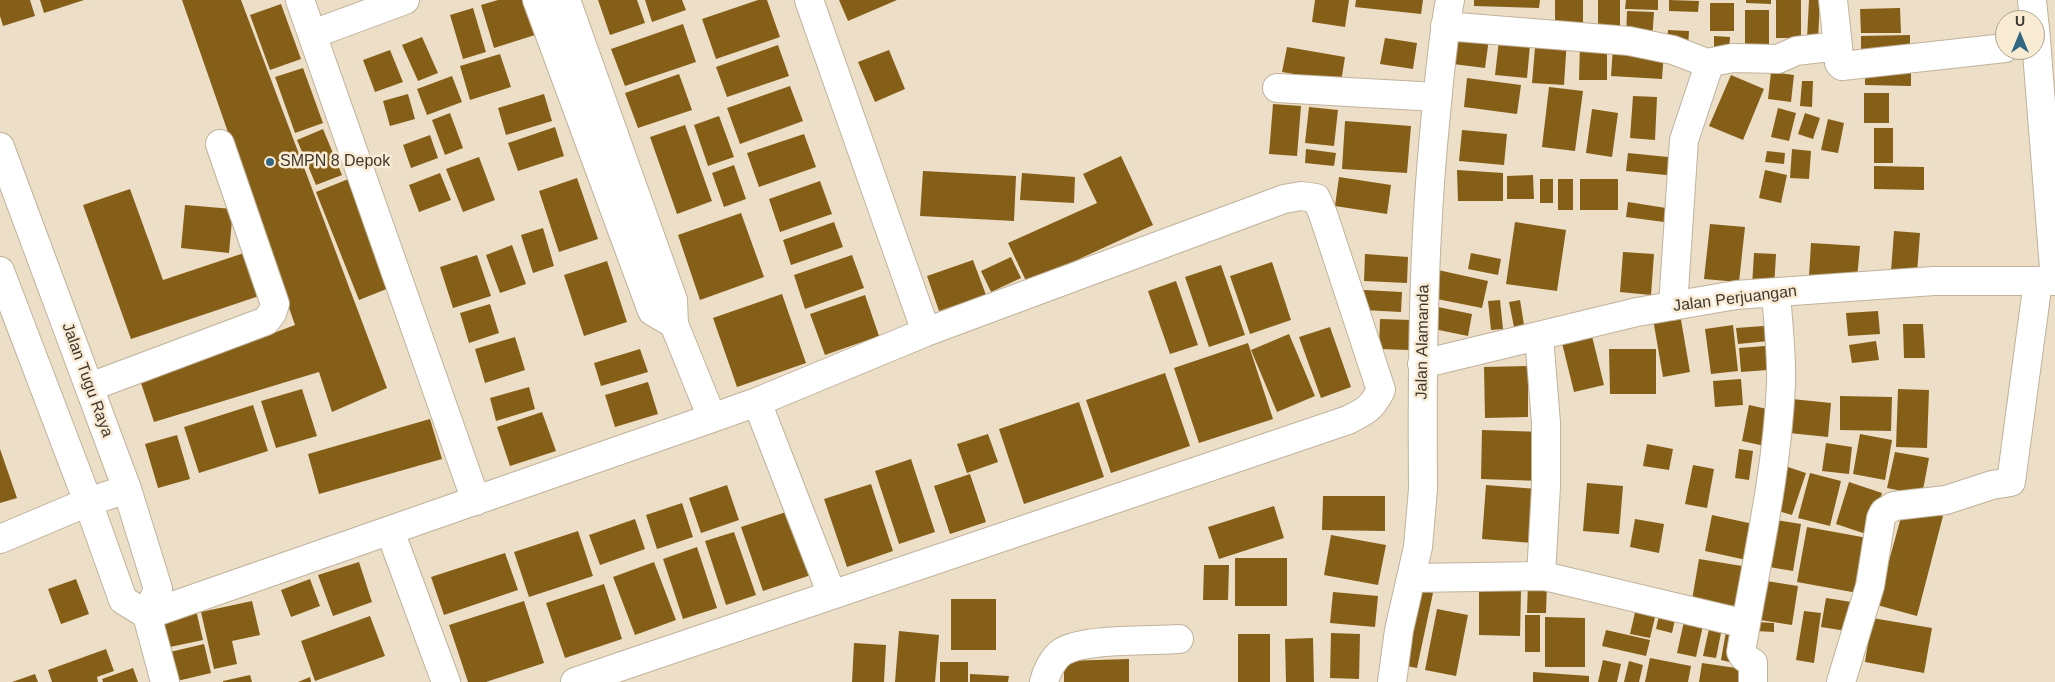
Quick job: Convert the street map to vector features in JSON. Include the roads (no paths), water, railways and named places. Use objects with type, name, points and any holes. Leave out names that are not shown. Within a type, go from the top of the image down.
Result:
[{"type":"street","points":[[300,0],[476,501]]},
{"type":"street","points":[[312,34],[405,0]]},
{"type":"street","points":[[537,0],[652,311],[674,324]]},
{"type":"street","points":[[566,0],[673,300],[674,324],[712,418]]},
{"type":"street","points":[[809,0],[926,332]]},
{"type":"street","points":[[1833,0],[1839,63],[1842,66],[1995,49]]},
{"type":"street","points":[[1448,13],[1629,40],[1673,50],[1707,63],[1733,58],[1778,58],[1796,50],[1838,46]]},
{"type":"street","name":"Jalan Alamanda","points":[[1392,682],[1399,630],[1418,546],[1423,489],[1422,364],[1426,227],[1437,97],[1448,13]]},
{"type":"street","points":[[1842,682],[1870,586],[1881,518],[1884,512],[1894,506],[1946,500],[1992,485],[2011,482],[2049,281],[2036,60]]},
{"type":"street","points":[[1673,306],[1684,140],[1707,72],[1707,63]]},
{"type":"street","points":[[1277,88],[1437,97]]},
{"type":"street","points":[[90,387],[266,321],[272,313],[275,304],[220,144]]},
{"type":"street","name":"Jalan Tugu Raya","points":[[0,147],[127,489],[158,590],[147,616]]},
{"type":"street","points":[[147,616],[757,402],[926,332],[1284,199],[1308,196],[1316,198],[1324,214],[1381,390],[1374,404],[1365,412],[1348,420],[575,682]]},
{"type":"street","points":[[0,271],[88,502],[123,600],[147,616],[165,682]]},
{"type":"street","name":"Jalan Perjuangan","points":[[1422,364],[1637,312],[1736,295],[1934,281],[2049,281]]},
{"type":"street","points":[[1760,682],[1753,663],[1744,657],[1741,652],[1772,475],[1779,420],[1781,360],[1776,293]]},
{"type":"street","points":[[1539,336],[1546,423],[1546,486],[1541,576]]},
{"type":"street","points":[[757,402],[832,595]]},
{"type":"street","points":[[0,539],[88,502],[127,489]]},
{"type":"street","points":[[390,530],[446,682]]},
{"type":"street","points":[[1412,578],[1541,576],[1746,624]]},
{"type":"street","points":[[1044,682],[1047,672],[1061,652],[1084,644],[1178,639]]},
{"type":"place","name":"SMPN 8 Depok","points":[[270,162]]}]
